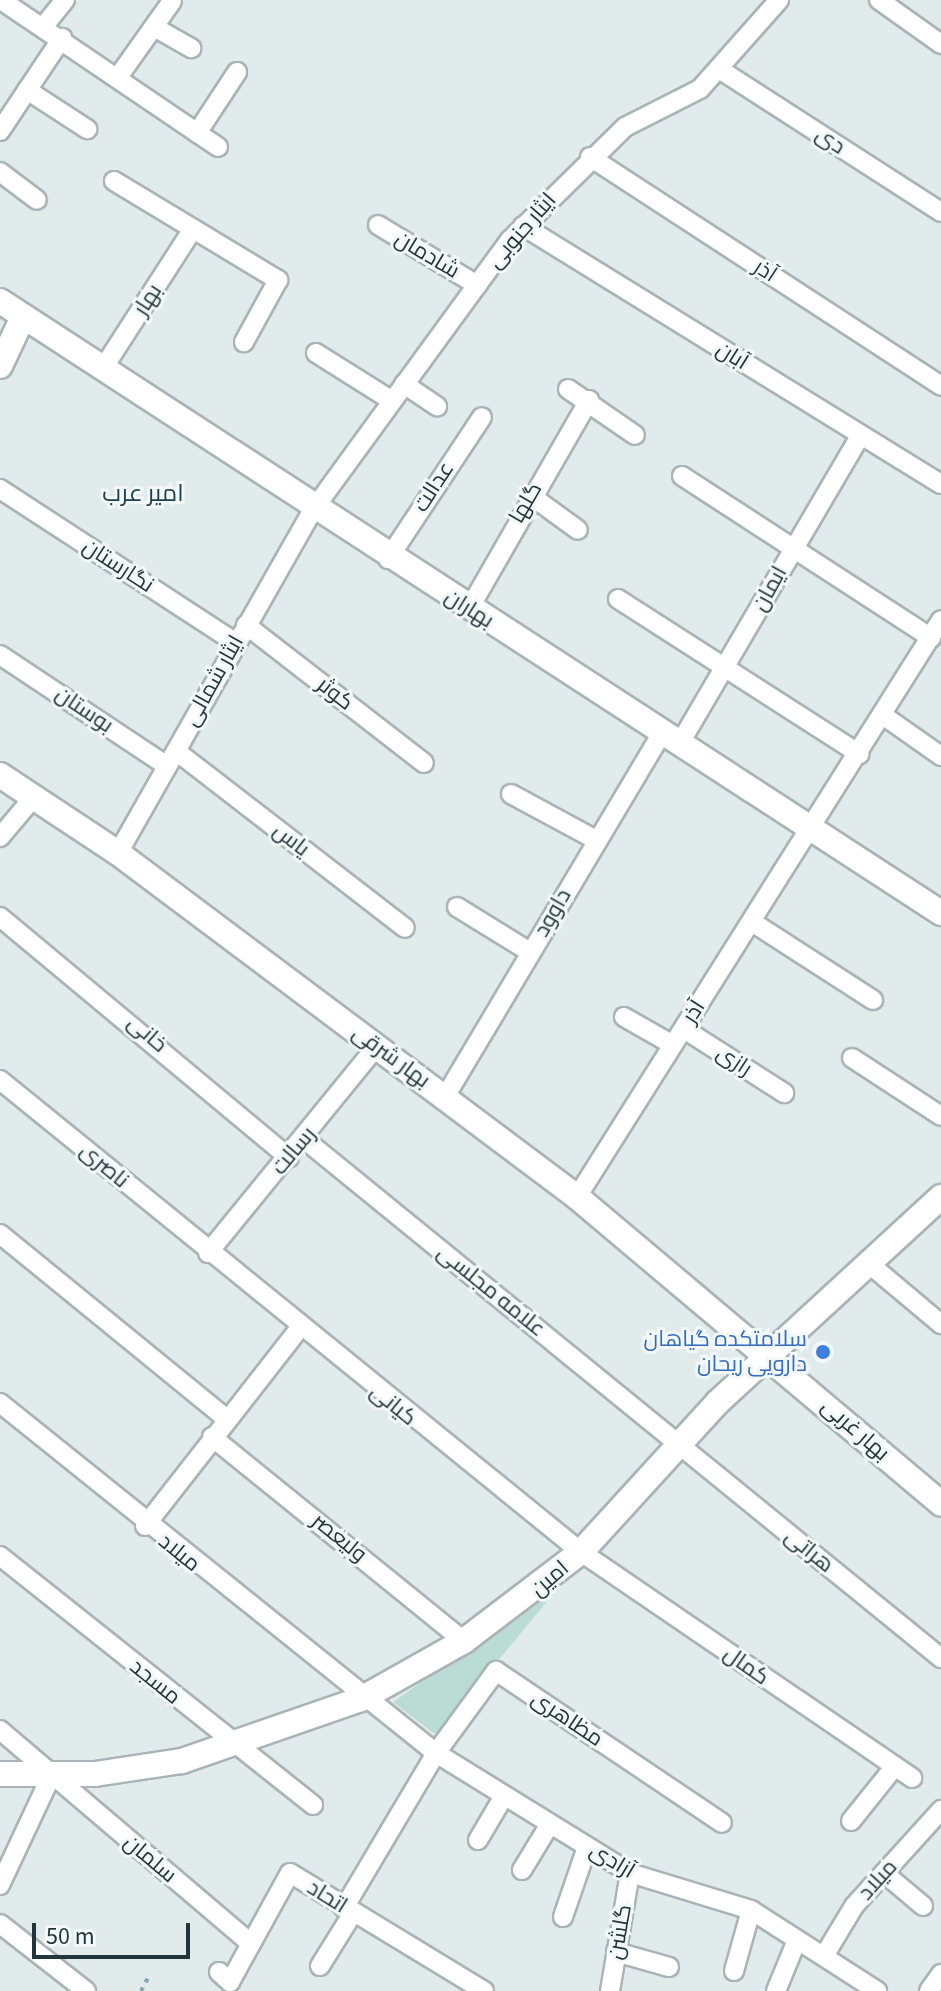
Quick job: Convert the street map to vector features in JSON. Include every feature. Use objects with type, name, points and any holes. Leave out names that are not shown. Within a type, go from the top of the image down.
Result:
[{"type":"street","points":[[1,0],[62,38],[218,147]]},
{"type":"street","points":[[43,27],[65,0]]},
{"type":"street","name":"ایثار جنوبی","points":[[313,510],[391,400],[523,226],[590,157],[719,69],[779,0]]},
{"type":"street","points":[[879,0],[941,44]]},
{"type":"street","points":[[118,77],[172,1]]},
{"type":"street","points":[[154,27],[191,48]]},
{"type":"street","points":[[0,131],[62,38]]},
{"type":"street","name":"دی","points":[[719,69],[941,212]]},
{"type":"street","points":[[197,133],[237,72]]},
{"type":"street","points":[[27,90],[87,129]]},
{"type":"street","name":"آذر","points":[[590,157],[941,386]]},
{"type":"street","points":[[0,172],[37,200]]},
{"type":"street","points":[[114,181],[278,280],[244,342]]},
{"type":"street","name":"شادمان","points":[[378,225],[477,285]]},
{"type":"street","name":"آبان","points":[[523,226],[941,484]]},
{"type":"street","name":"بهار","points":[[102,370],[193,229]]},
{"type":"street","name":"بهاران","points":[[0,301],[388,559],[672,737],[941,913]]},
{"type":"street","points":[[0,366],[23,317]]},
{"type":"street","points":[[316,353],[391,400]]},
{"type":"street","points":[[404,384],[437,406]]},
{"type":"street","points":[[568,389],[589,400],[635,435]]},
{"type":"street","name":"گلها","points":[[469,609],[530,495],[589,400]]},
{"type":"street","name":"عدالت","points":[[388,559],[482,417]]},
{"type":"street","name":"ایمان","points":[[672,737],[726,668],[791,549],[860,436]]},
{"type":"street","points":[[682,476],[931,638]]},
{"type":"street","name":"نگارستان","points":[[0,489],[236,643]]},
{"type":"street","points":[[530,495],[578,530]]},
{"type":"street","name":"ایثار شمالی","points":[[118,853],[313,510]]},
{"type":"street","points":[[618,599],[859,754]]},
{"type":"street","points":[[812,827],[941,620]]},
{"type":"street","name":"کوثر","points":[[246,625],[424,763]]},
{"type":"street","name":"بوستان","points":[[0,655],[172,758]]},
{"type":"street","points":[[884,716],[941,756]]},
{"type":"street","name":"داوود","points":[[445,1097],[596,840],[672,737]]},
{"type":"street","name":"یاس","points":[[172,758],[405,928]]},
{"type":"street","name":"بهار شرقی","points":[[0,775],[118,853],[445,1097],[577,1197],[770,1355]]},
{"type":"street","points":[[511,794],[596,840]]},
{"type":"street","points":[[0,837],[33,798]]},
{"type":"street","name":"آذر","points":[[577,1197],[812,827]]},
{"type":"street","points":[[457,907],[530,952]]},
{"type":"street","name":"خانی","points":[[0,917],[289,1158]]},
{"type":"street","points":[[752,922],[873,1000]]},
{"type":"street","points":[[624,1017],[673,1045]]},
{"type":"street","name":"رازی","points":[[684,1029],[784,1093]]},
{"type":"street","name":"رسالت","points":[[208,1253],[289,1158],[377,1046]]},
{"type":"street","points":[[852,1058],[941,1116]]},
{"type":"street","name":"ناصری","points":[[0,1080],[208,1253]]},
{"type":"street","name":"علامه مجلسی","points":[[304,1139],[678,1444]]},
{"type":"street","name":"امین","points":[[0,1774],[51,1776],[182,1761],[361,1699],[464,1641],[581,1552],[678,1444],[867,1262],[941,1197]]},
{"type":"street","points":[[0,1234],[227,1419]]},
{"type":"street","name":"کیانی","points":[[208,1253],[581,1552]]},
{"type":"street","points":[[867,1262],[941,1324]]},
{"type":"street","points":[[145,1526],[299,1329]]},
{"type":"street","name":"بهار غربی","points":[[770,1355],[941,1504]]},
{"type":"street","name":"میلاد","points":[[0,1403],[145,1526],[361,1699]]},
{"type":"street","name":"ولیعصر","points":[[212,1437],[464,1641]]},
{"type":"street","name":"هراتی","points":[[678,1444],[941,1658]]},
{"type":"street","name":"کمال","points":[[581,1552],[912,1778]]},
{"type":"street","name":"مسجد","points":[[0,1556],[231,1745],[313,1805]]},
{"type":"street","name":"مظاهری","points":[[436,1753],[496,1671],[722,1823]]},
{"type":"street","name":"آزادی","points":[[361,1699],[436,1753],[630,1873],[751,1910],[877,1991]]},
{"type":"street","name":"سلمان","points":[[0,1730],[249,1942]]},
{"type":"street","points":[[320,1966],[436,1753]]},
{"type":"street","points":[[851,1821],[895,1766]]},
{"type":"street","points":[[0,1885],[51,1776]]},
{"type":"street","points":[[478,1840],[504,1796]]},
{"type":"street","name":"میلاد","points":[[824,1956],[884,1873],[941,1810]]},
{"type":"street","points":[[522,1870],[550,1824]]},
{"type":"street","points":[[563,1917],[587,1847]]},
{"type":"street","name":"اتحاد","points":[[219,1972],[230,1982],[249,1942],[290,1873],[484,1991]]},
{"type":"street","name":"گلشن","points":[[610,1991],[630,1873]]},
{"type":"street","points":[[884,1873],[923,1906]]},
{"type":"street","points":[[734,1971],[751,1910]]},
{"type":"street","points":[[0,1924],[86,1991]]},
{"type":"street","points":[[776,1991],[797,1940]]},
{"type":"street","points":[[616,1952],[669,1967]]},
{"type":"street","points":[[929,1991],[941,1974]]},
{"type":"path","points":[[141,1991],[150,1974]]},
{"type":"green space","points":[[564,1581],[436,1735],[393,1702]]},
{"type":"place","name":"سلامتکده گیاهان دارویی ریحان","points":[[823,1352]]},
{"type":"district","name":"امیر عرب","points":[[143,494]]}]
